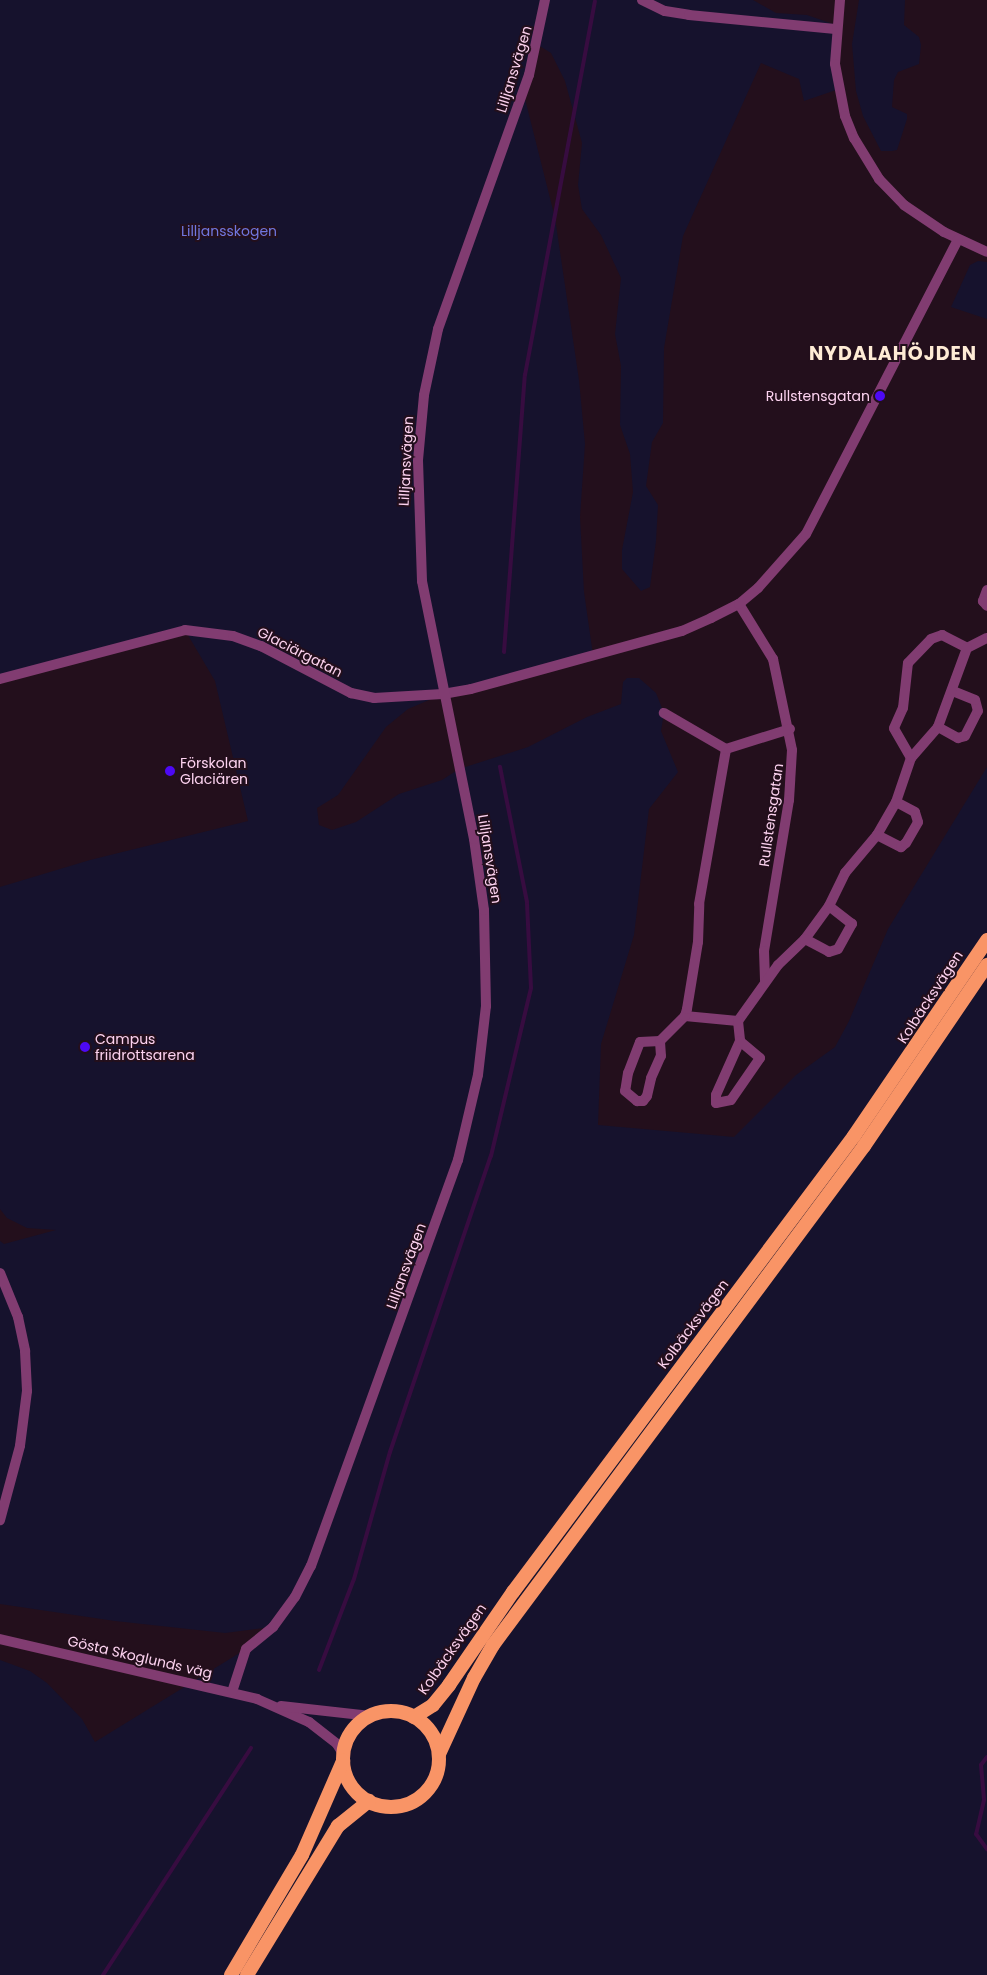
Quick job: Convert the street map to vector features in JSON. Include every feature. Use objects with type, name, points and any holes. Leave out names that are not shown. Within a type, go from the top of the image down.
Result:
[{"type":"highway","name":"Kolbäcksvägen","points":[[414,1716],[433,1705],[449,1685],[518,1584],[854,1136],[987,940]]},
{"type":"highway","points":[[344,1757],[351,1784],[369,1801],[396,1806],[416,1800],[434,1780],[439,1754],[474,1678],[492,1645],[864,1146],[987,965]]},
{"type":"highway","points":[[231,1975],[302,1855],[354,1729],[370,1716],[392,1711],[414,1716],[433,1735],[439,1754]]},
{"type":"highway","points":[[247,1975],[338,1826],[369,1801]]},
{"type":"street","name":"Lilljansvägen","points":[[232,1692],[246,1649],[273,1627],[295,1597],[311,1566],[458,1160],[478,1075],[486,1006],[484,910],[474,839],[443,694],[419,551],[418,460],[423,403],[438,329],[529,75],[545,0]]},
{"type":"street","points":[[642,0],[665,10],[689,15],[835,29]]},
{"type":"street","points":[[840,0],[835,29],[839,89],[854,138],[893,194],[922,220],[958,240],[987,252]]},
{"type":"street","points":[[443,694],[471,689],[682,631],[740,604],[782,565],[806,534],[958,240]]},
{"type":"street","points":[[987,590],[983,601],[987,606]]},
{"type":"street","name":"Rullstensgatan","points":[[740,604],[773,659],[790,729],[792,763],[789,800],[764,951],[765,981]]},
{"type":"street","name":"Glaciärgatan","points":[[0,679],[185,630],[233,636],[261,646],[351,693],[374,698],[443,694]]},
{"type":"street","points":[[911,758],[894,728],[903,708],[908,663],[938,635],[967,648]]},
{"type":"street","points":[[740,1041],[757,1053],[760,1058],[731,1100],[716,1103],[716,1096],[740,1041],[738,1021],[754,1003],[765,981],[805,940],[829,906],[845,872],[877,835],[896,802],[911,758],[938,727],[953,691],[967,648],[987,638]]},
{"type":"street","points":[[938,727],[958,738],[965,736],[978,712],[975,700],[953,691]]},
{"type":"street","points":[[664,713],[726,749],[790,729]]},
{"type":"street","points":[[660,1041],[661,1056],[650,1078],[647,1096],[643,1101],[637,1101],[625,1091],[626,1078],[640,1042],[660,1041],[685,1016],[698,942],[699,904],[726,749]]},
{"type":"street","points":[[877,835],[898,847],[906,844],[918,818],[915,812],[896,802]]},
{"type":"street","points":[[805,940],[829,952],[838,948],[852,924],[829,906]]},
{"type":"street","points":[[685,1016],[738,1021]]},
{"type":"street","points":[[0,1274],[18,1317],[25,1351],[27,1391],[20,1446],[0,1520]]},
{"type":"street","name":"Gösta Skoglunds väg","points":[[0,1639],[232,1692],[273,1705],[324,1732],[344,1757]]},
{"type":"street","name":"Gösta Skoglunds väg","points":[[273,1705],[370,1716]]},
{"type":"green space","name":"Lilljansskogen","points":[[0,0],[753,0],[776,13],[807,15],[836,25],[839,89],[804,101],[799,79],[761,63],[683,236],[664,348],[663,423],[652,442],[646,486],[658,505],[656,541],[650,587],[641,591],[622,569],[622,550],[633,492],[630,454],[620,425],[621,366],[615,334],[621,278],[601,235],[582,209],[578,185],[582,143],[565,81],[551,53],[538,45],[523,91],[555,218],[579,380],[585,444],[580,517],[584,592],[593,655],[443,694],[408,709],[386,727],[338,795],[317,808],[319,825],[332,830],[356,822],[399,794],[442,780],[459,769],[528,747],[587,717],[621,704],[623,682],[627,678],[639,678],[656,693],[664,713],[661,731],[678,772],[649,809],[634,935],[601,1044],[598,1125],[734,1137],[796,1075],[835,1047],[849,1021],[888,929],[987,767],[987,1975],[0,1975],[0,1660],[30,1671],[47,1683],[82,1719],[95,1742],[246,1649],[271,1627],[225,1633],[115,1621],[0,1604],[0,1241],[4,1244],[56,1230],[27,1228],[7,1218],[0,1209],[0,887],[90,860],[248,821],[215,681],[185,630],[0,679]]},
{"type":"green space","points":[[859,0],[905,0],[904,25],[919,37],[921,45],[919,64],[898,72],[894,80],[892,107],[907,114],[897,150],[881,151],[863,116],[856,91],[852,44]]},
{"type":"green space","points":[[978,261],[987,262],[987,319],[951,307],[970,265]]},
{"type":"waterway","points":[[504,652],[525,375],[595,1]]},
{"type":"waterway","points":[[319,1670],[354,1579],[390,1452],[491,1156],[531,988],[527,902],[500,767]]},
{"type":"waterway","points":[[103,1975],[251,1748]]},
{"type":"waterway","points":[[987,1757],[981,1765],[984,1800],[976,1834],[987,1849]]},
{"type":"place","name":"Rullstensgatan","points":[[880,396]]},
{"type":"place","name":"Förskolan Glaciären","points":[[170,771]]},
{"type":"place","name":"Campus friidrottsarena","points":[[85,1047]]},
{"type":"district","name":"NYDALAHÖJDEN","points":[[893,354]]}]
